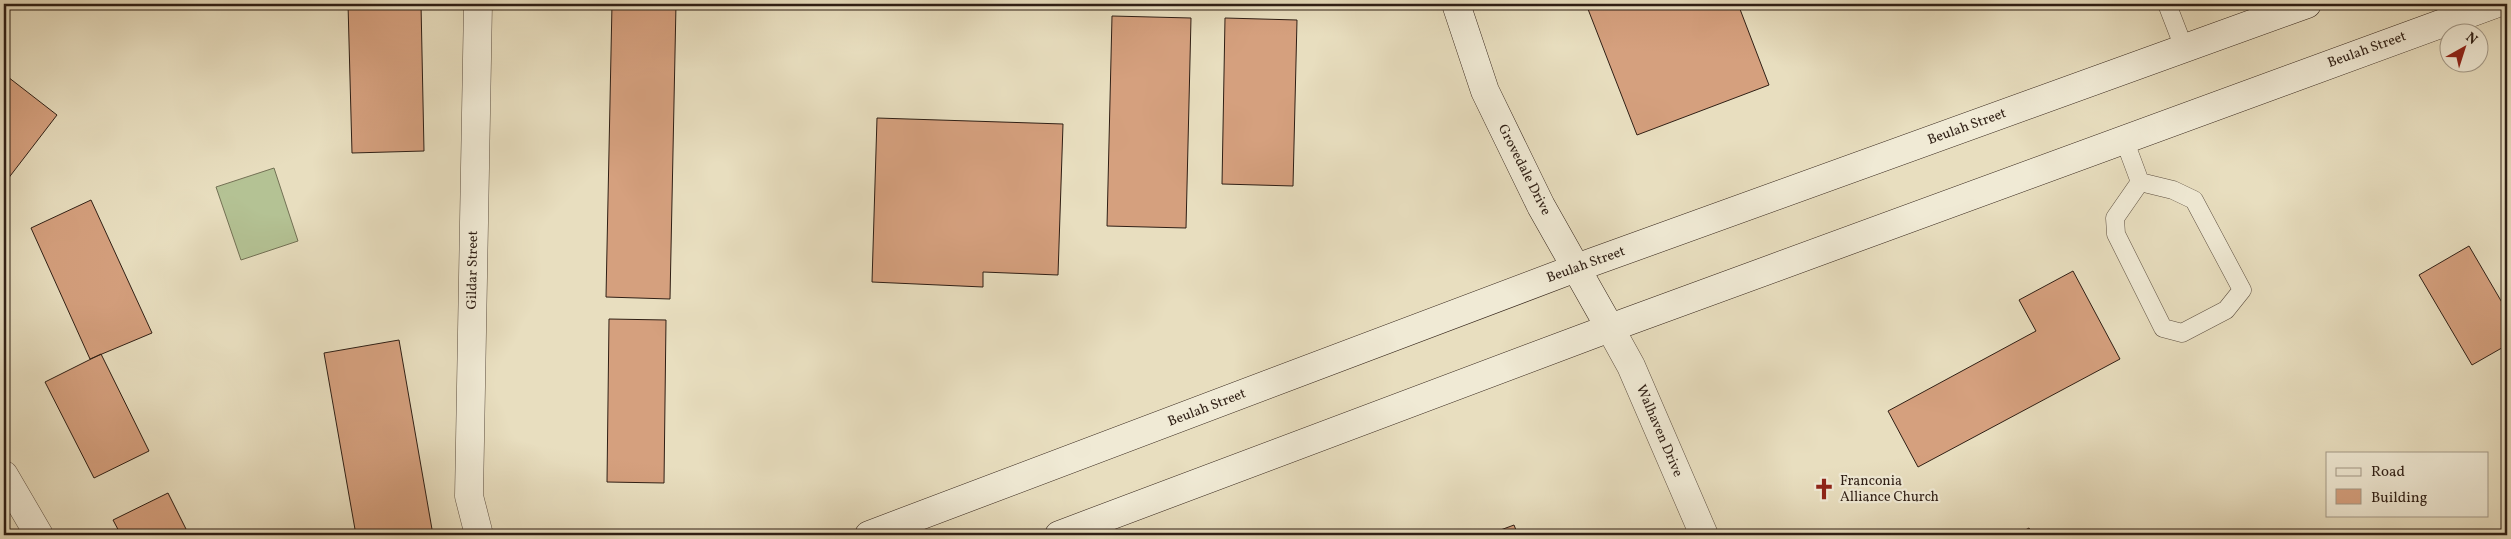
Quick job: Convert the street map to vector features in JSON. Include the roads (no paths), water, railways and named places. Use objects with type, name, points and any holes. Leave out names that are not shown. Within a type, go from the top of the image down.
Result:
[{"type":"main road","name":"Gildar Street","points":[[478,4],[469,496],[479,535]]},
{"type":"main road","name":"Grovedale Drive","points":[[1456,4],[1485,91],[1541,206],[1610,328]]},
{"type":"main road","name":"Beulah Street","points":[[868,535],[1576,268],[2306,4]]},
{"type":"main road","name":"Beulah Street","points":[[1059,535],[1610,328],[2495,4]]},
{"type":"main road","name":"Walhaven Drive","points":[[1610,328],[1631,366],[1704,535]]},
{"type":"main road","points":[[4,475],[39,535]]},
{"type":"lane","points":[[2167,4],[2184,48]]},
{"type":"lane","points":[[2124,140],[2140,182]]},
{"type":"lane","points":[[2140,182],[2173,190],[2194,200],[2242,290],[2226,310],[2182,334],[2163,328],[2116,234],[2115,218],[2140,182]]},
{"type":"place","name":"Franconia Alliance Church","points":[[1824,489]]}]
